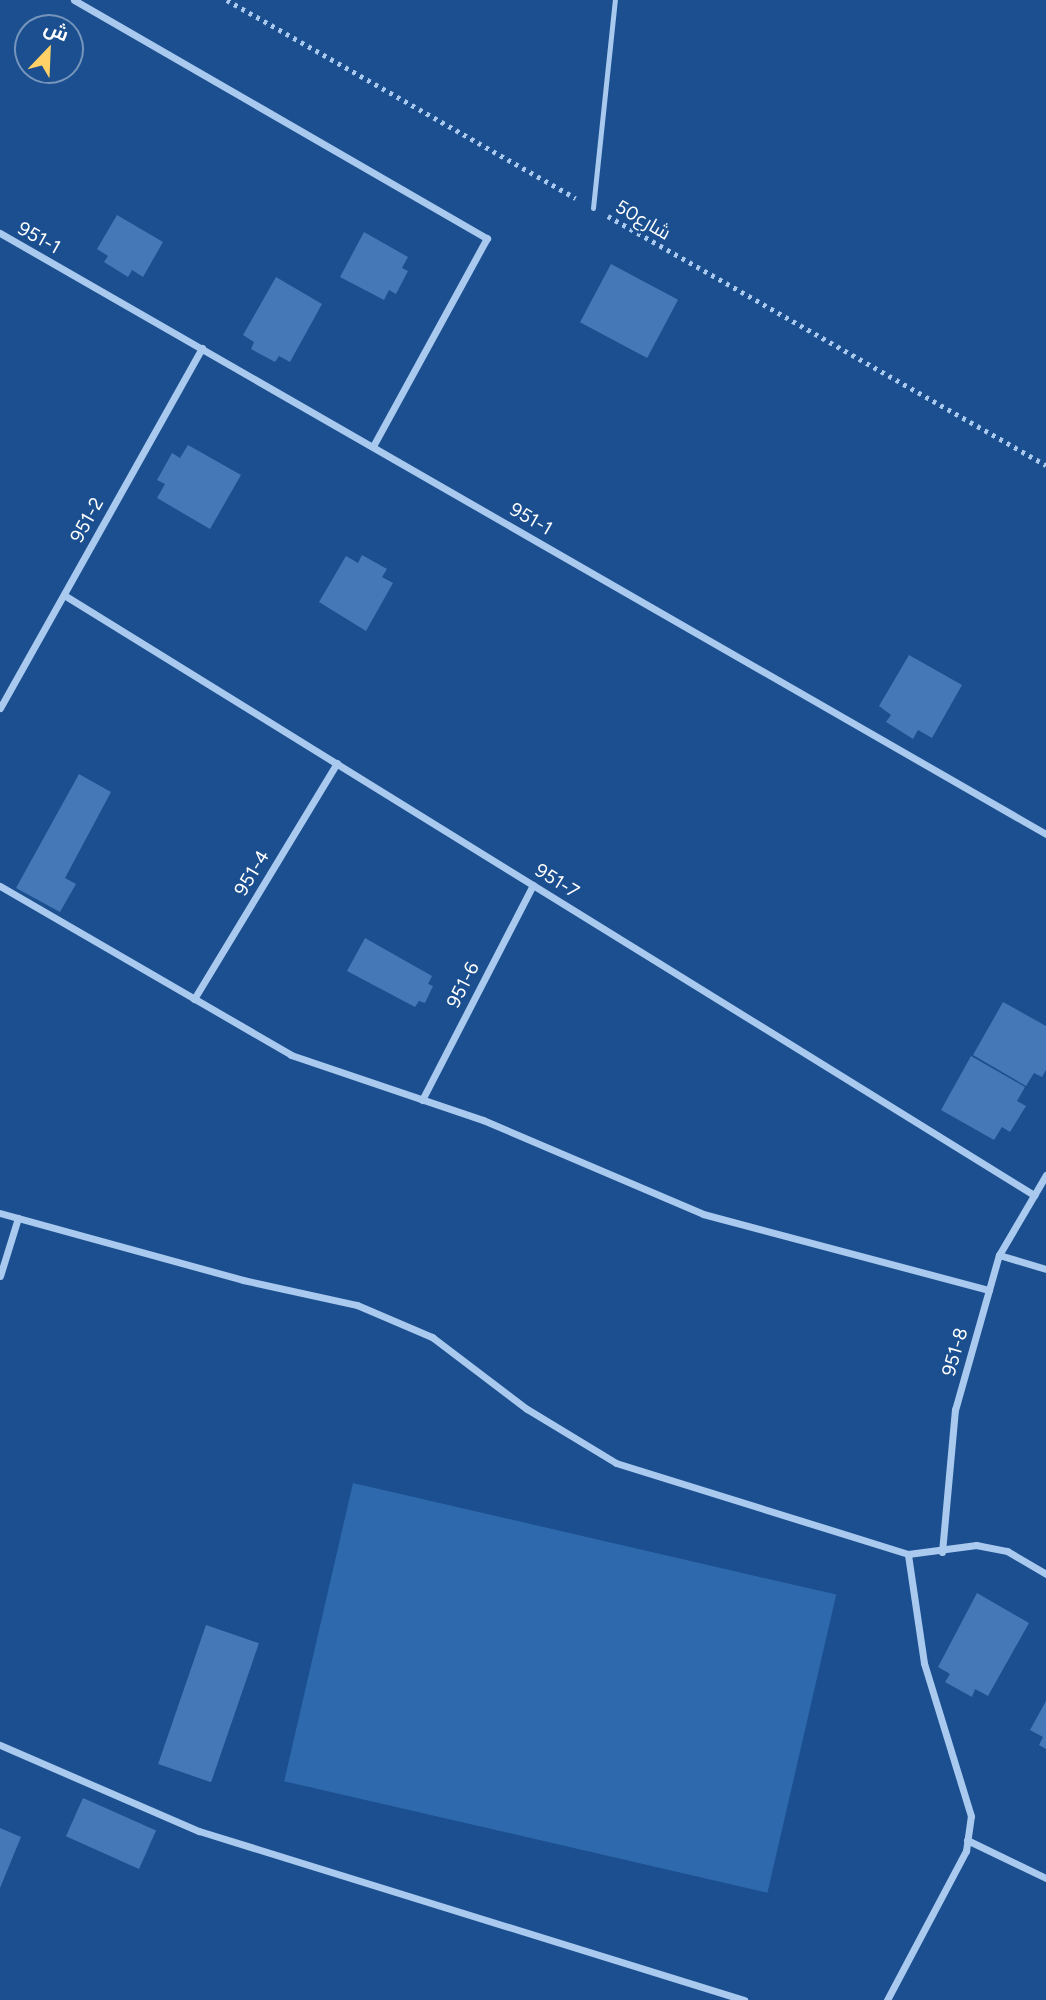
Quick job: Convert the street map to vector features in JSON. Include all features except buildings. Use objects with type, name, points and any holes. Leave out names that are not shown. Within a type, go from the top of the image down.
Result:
[{"type":"street","points":[[74,0],[487,238],[373,446]]},
{"type":"street","name":"951-1","points":[[0,233],[1046,834]]},
{"type":"street","name":"951-2","points":[[0,708],[202,348]]},
{"type":"street","name":"951-7","points":[[64,595],[1034,1195]]},
{"type":"street","name":"951-4","points":[[194,999],[337,763]]},
{"type":"street","name":"951-6","points":[[422,1100],[533,885]]},
{"type":"street","points":[[0,886],[291,1055],[483,1120],[703,1214],[989,1290]]},
{"type":"street","name":"951-8","points":[[942,1552],[955,1410],[999,1255],[1046,1175]]},
{"type":"street","points":[[0,1213],[243,1280],[357,1305],[432,1337],[527,1409],[616,1462],[908,1554],[942,1552],[976,1545],[1007,1551],[1046,1574]]},
{"type":"street","points":[[0,1276],[18,1218]]},
{"type":"street","points":[[999,1255],[1046,1269]]},
{"type":"street","points":[[887,2000],[967,1840],[971,1816],[924,1663],[908,1554]]},
{"type":"street","points":[[0,1745],[199,1831],[744,2000]]},
{"type":"street","points":[[967,1840],[1046,1878]]},
{"type":"lane","points":[[593,208],[615,0]]},
{"type":"path","name":"شارع50","points":[[226,0],[1046,465]]},
{"type":"shaded area","points":[[353,1483],[836,1595],[767,1893],[284,1781]]}]
